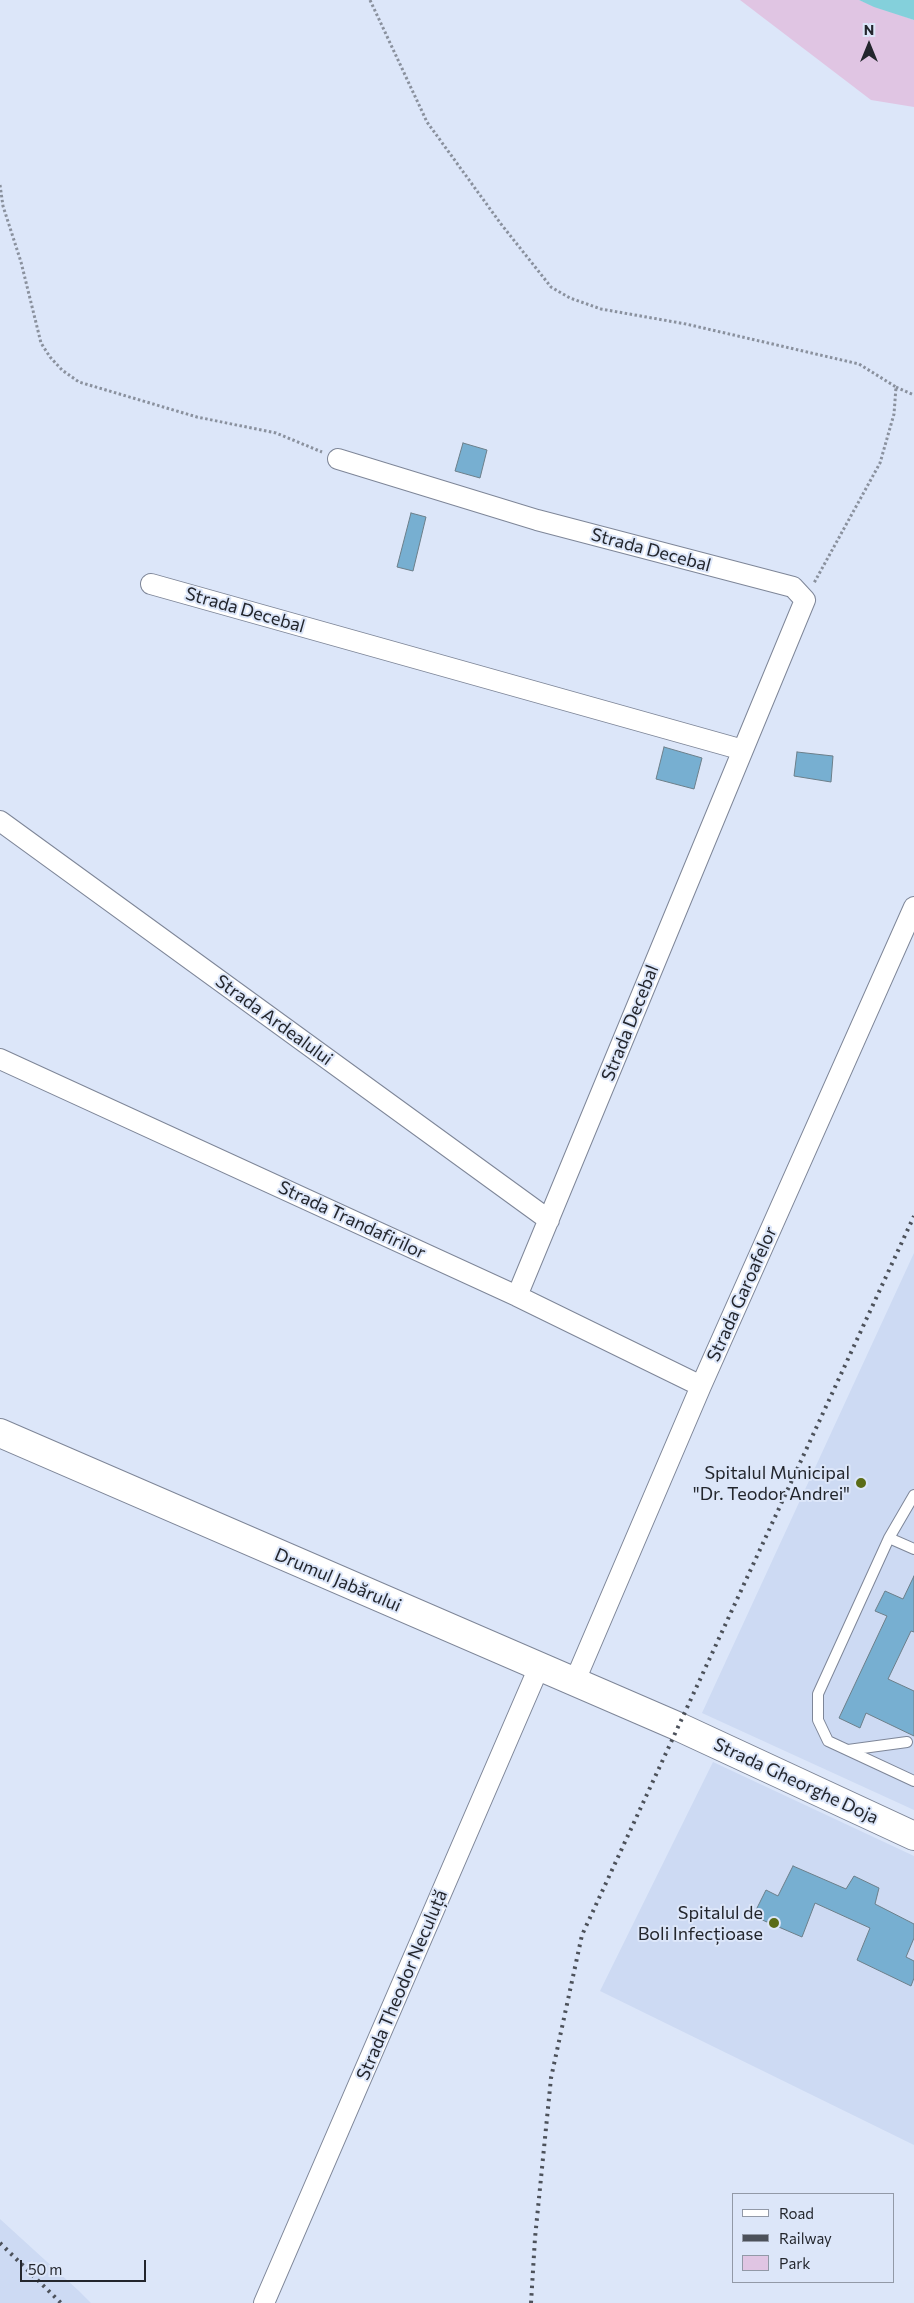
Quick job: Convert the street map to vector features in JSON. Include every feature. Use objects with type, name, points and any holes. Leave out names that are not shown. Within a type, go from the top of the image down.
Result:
[{"type":"main road","name":"Drumul Jabărului","points":[[0,1433],[677,1726]]},
{"type":"main road","name":"Strada Gheorghe Doja","points":[[677,1726],[914,1836]]},
{"type":"street","name":"Strada Decebal","points":[[338,459],[537,520],[793,587],[805,600],[517,1296]]},
{"type":"street","name":"Strada Decebal","points":[[151,584],[743,750]]},
{"type":"street","name":"Strada Ardealului","points":[[0,821],[549,1220]]},
{"type":"street","name":"Strada Garoafelor","points":[[574,1683],[701,1386],[914,907]]},
{"type":"street","name":"Strada Trandafirilor","points":[[0,1059],[517,1296],[701,1386]]},
{"type":"street","name":"Strada Theodor Neculuță","points":[[264,2303],[539,1667]]},
{"type":"lane","points":[[914,1495],[889,1538],[818,1694],[818,1720],[828,1741],[914,1781]]},
{"type":"lane","points":[[889,1538],[914,1549]]},
{"type":"lane","points":[[847,1750],[907,1742]]},
{"type":"path","points":[[370,0],[427,122],[501,224],[551,287],[570,298],[601,309],[686,324],[859,364],[896,387],[914,395]]},
{"type":"path","points":[[0,185],[3,206],[21,262],[41,343],[62,370],[79,382],[198,417],[276,433],[338,459]]},
{"type":"path","points":[[805,600],[880,463],[894,414],[896,387]]},
{"type":"shaded area","name":"Spitalul Municipal \"Dr. Teodor Andrei\"","points":[[914,1253],[914,1810],[702,1713]]},
{"type":"shaded area","name":"Spitalul de Boli Infecțioase","points":[[713,1762],[914,1856],[914,2145],[600,1991]]},
{"type":"shaded area","points":[[0,2219],[79,2291],[91,2303],[0,2303]]},
{"type":"green space","points":[[740,0],[859,0],[914,20],[914,107],[871,100]]},
{"type":"water","points":[[859,0],[914,0],[914,20],[874,7]]},
{"type":"building","points":[[463,443],[487,450],[480,478],[455,471]]},
{"type":"building","points":[[411,513],[426,517],[413,571],[397,567]]},
{"type":"building","points":[[664,747],[702,758],[694,789],[656,779]]},
{"type":"building","points":[[797,752],[833,756],[831,782],[794,776]]},
{"type":"building","points":[[914,1576],[914,1632],[911,1631],[888,1679],[914,1691],[914,1736],[866,1713],[860,1728],[839,1718],[887,1616],[875,1611],[885,1591],[903,1599]]},
{"type":"building","points":[[793,1866],[846,1889],[854,1876],[879,1888],[875,1904],[914,1924],[914,1938],[906,1957],[914,1961],[914,1978],[911,1986],[857,1960],[870,1928],[815,1903],[802,1937],[753,1916],[766,1890],[778,1896]]},
{"type":"railway","points":[[531,2303],[535,2238],[551,2078],[582,1935],[914,1216]]},
{"type":"railway","points":[[0,2243],[61,2303]]},
{"type":"place","name":"Spitalul Municipal \"Dr. Teodor Andrei\"","points":[[861,1483]]},
{"type":"place","name":"Spitalul de Boli Infecțioase","points":[[774,1923]]}]
